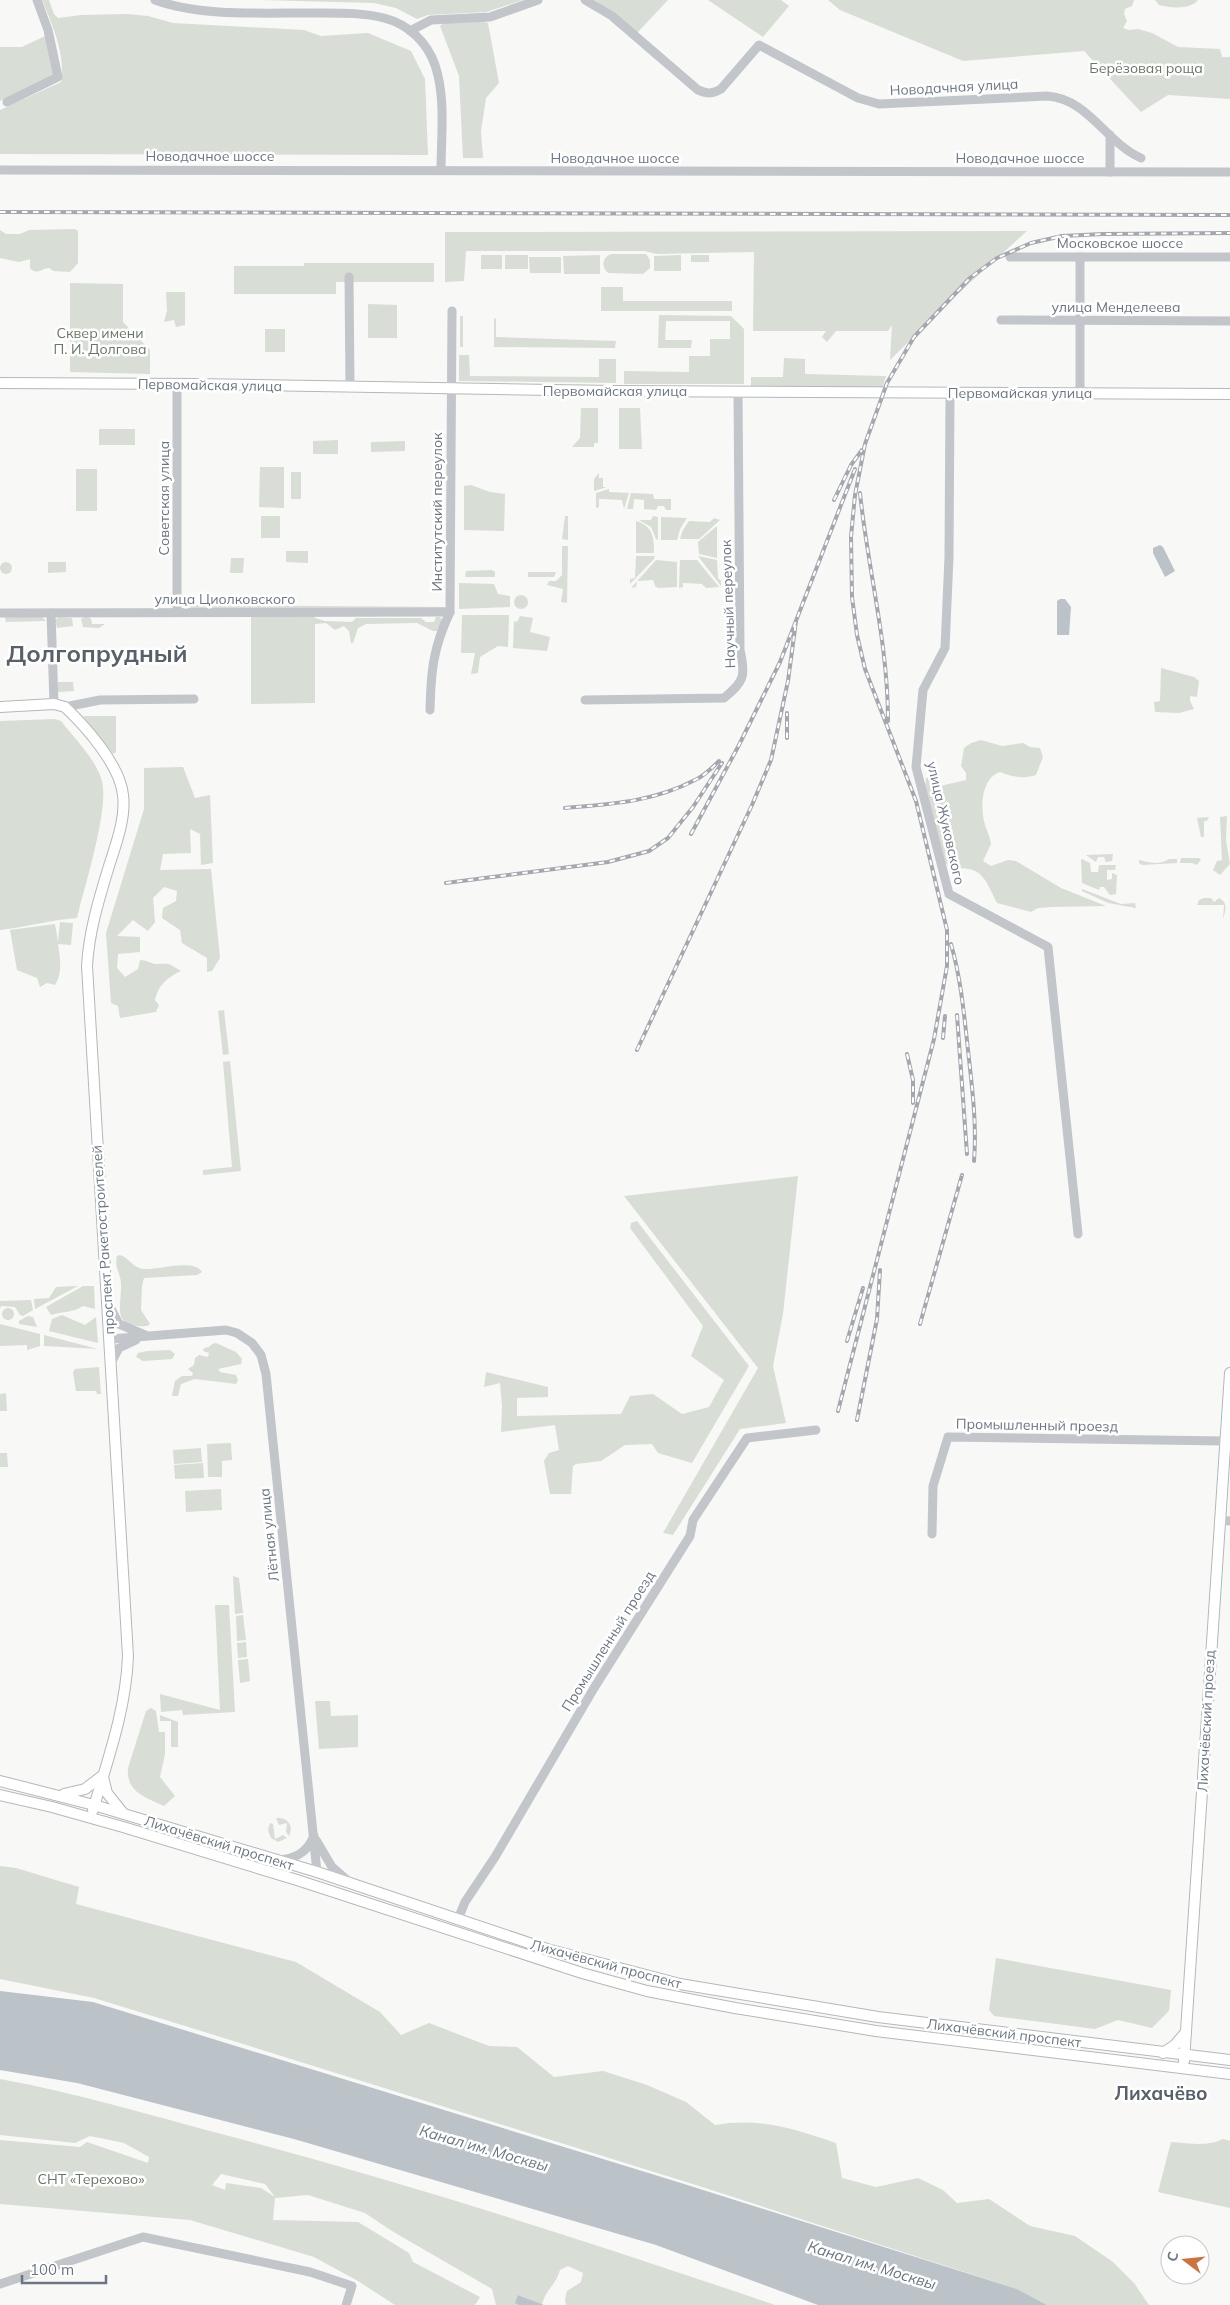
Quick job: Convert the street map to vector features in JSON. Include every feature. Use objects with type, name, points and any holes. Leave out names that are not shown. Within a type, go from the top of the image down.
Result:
[{"type":"main road","name":"Первомайская улица","points":[[0,383],[950,394],[1080,392],[1230,394]]},
{"type":"main road","points":[[0,706],[54,704],[65,707]]},
{"type":"main road","name":"проспект Ракетостроителей","points":[[65,707],[114,767],[123,794],[119,832],[93,919],[87,966],[128,1656],[126,1686],[119,1721],[90,1818]]},
{"type":"main road","name":"Лихачёвский проезд","points":[[1184,2069],[1230,1373]]},
{"type":"main road","points":[[57,1794],[70,1794],[85,1789],[103,1776],[107,1793],[124,1814]]},
{"type":"main road","name":"Лихачёвский проспект","points":[[0,1781],[57,1794],[317,1872],[586,1961],[708,1990],[878,2017],[1230,2060]]},
{"type":"main road","name":"Лихачёвский проспект","points":[[0,1795],[90,1818],[321,1888],[582,1974],[686,1999],[876,2031],[1230,2074]]},
{"type":"main road","points":[[317,1872],[321,1888]]},
{"type":"main road","points":[[1163,2052],[1175,2045],[1186,2032],[1194,2048],[1213,2058]]},
{"type":"street","points":[[7,102],[58,76],[48,30],[38,0]]},
{"type":"street","points":[[155,0],[202,10],[372,15],[398,23],[410,31],[428,50],[439,81],[441,170]]},
{"type":"street","points":[[410,31],[431,20],[490,18],[538,0]]},
{"type":"street","name":"Новодачная улица","points":[[585,0],[612,16],[698,90],[704,92],[714,93],[721,89],[759,45],[868,102],[890,105],[1055,96],[1076,104],[1127,151],[1142,158]]},
{"type":"street","points":[[1110,135],[1110,172]]},
{"type":"street","name":"Новодачное шоссе","points":[[0,170],[1230,172]]},
{"type":"street","name":"Московское шоссе","points":[[1010,257],[1230,257]]},
{"type":"street","points":[[1080,257],[1080,392]]},
{"type":"street","points":[[349,277],[350,387]]},
{"type":"street","name":"Институтский переулок","points":[[430,710],[432,666],[437,642],[450,612],[452,311]]},
{"type":"street","name":"улица Менделеева","points":[[1001,320],[1230,321]]},
{"type":"street","name":"Советская улица","points":[[177,612],[178,384]]},
{"type":"street","name":"Научный переулок","points":[[585,700],[724,698],[742,680],[745,669],[740,650],[738,392]]},
{"type":"street","name":"улица Жуковского","points":[[950,394],[949,556],[945,648],[923,690],[916,767],[949,894],[1048,947],[1078,1234]]},
{"type":"street","name":"улица Циолковского","points":[[0,613],[450,612]]},
{"type":"street","points":[[51,613],[54,704]]},
{"type":"street","points":[[65,707],[100,700],[194,699]]},
{"type":"street","points":[[107,1303],[119,1324],[148,1336]]},
{"type":"street","name":"Лётная улица","points":[[110,1339],[231,1331],[252,1344],[264,1363],[275,1454],[317,1872]]},
{"type":"street","points":[[111,1363],[123,1345],[148,1336]]},
{"type":"street","name":"Промышленный проезд","points":[[458,1919],[465,1902],[495,1857],[594,1688],[690,1536],[693,1520],[747,1438],[816,1430]]},
{"type":"street","name":"Промышленный проезд","points":[[932,1534],[933,1486],[948,1438],[1225,1440]]},
{"type":"street","points":[[1219,1520],[1230,1521]]},
{"type":"street","points":[[276,1860],[289,1859],[303,1852],[314,1836],[332,1867],[351,1883]]},
{"type":"street","points":[[0,2284],[143,2237],[310,2272],[344,2283],[352,2286],[346,2305]]},
{"type":"green space","points":[[42,0],[49,0],[54,14],[58,18],[81,15],[127,14],[148,16],[173,23],[304,30],[321,36],[368,33],[411,51],[425,79],[428,155],[0,154],[0,110],[61,82],[62,61],[60,51],[54,29]]},
{"type":"green space","points":[[259,0],[523,0],[486,12],[428,15],[417,19],[396,8],[374,3]]},
{"type":"green space","points":[[595,0],[668,0],[637,33]]},
{"type":"green space","points":[[708,0],[781,0],[789,6],[763,37]]},
{"type":"green space","name":"Берёзовая роща","points":[[828,0],[1134,0],[1132,6],[1125,9],[1124,14],[1127,21],[1123,28],[1129,30],[1138,29],[1152,33],[1178,47],[1220,49],[1222,57],[1230,57],[1230,99],[1168,95],[1141,112],[1084,51],[963,61],[840,10]]},
{"type":"green space","points":[[1155,0],[1198,0],[1185,7],[1169,7],[1159,5]]},
{"type":"green space","points":[[481,21],[488,23],[499,83],[486,98],[481,131],[483,158],[463,158],[459,76],[440,26],[444,22]]},
{"type":"green space","points":[[45,36],[54,75],[0,101],[0,47],[22,47]]},
{"type":"green space","points":[[75,229],[78,231],[78,263],[70,272],[54,271],[49,268],[35,271],[30,268],[30,259],[19,262],[0,258],[0,230],[6,234],[20,234],[29,230]]},
{"type":"green space","points":[[1027,231],[950,301],[890,360],[892,325],[888,331],[836,331],[827,342],[822,337],[826,331],[753,331],[754,252],[657,254],[644,251],[466,251],[464,281],[445,282],[445,232]]},
{"type":"green space","points":[[611,254],[646,254],[650,260],[650,268],[643,274],[608,273],[604,268],[604,260]]},
{"type":"green space","points":[[481,255],[502,255],[502,269],[481,269]]},
{"type":"green space","points":[[505,255],[528,255],[528,269],[505,269]]},
{"type":"green space","points":[[600,255],[600,274],[564,274],[563,256]]},
{"type":"green space","points":[[681,255],[681,271],[654,271],[654,256]]},
{"type":"green space","points":[[691,255],[709,255],[709,262],[691,262]]},
{"type":"green space","points":[[529,257],[561,257],[561,273],[530,273]]},
{"type":"green space","points":[[304,263],[434,263],[434,282],[336,282],[336,294],[234,294],[234,266],[304,266]]},
{"type":"green space","name":"Сквер имени П. И. Долгова","points":[[70,283],[123,284],[123,322],[150,350],[150,374],[70,372]]},
{"type":"green space","points":[[601,287],[623,287],[623,301],[732,301],[732,311],[601,311]]},
{"type":"green space","points":[[166,292],[185,292],[185,325],[176,327],[174,320],[164,322],[167,311]]},
{"type":"green space","points":[[368,304],[397,305],[397,338],[368,338]]},
{"type":"green space","points":[[659,315],[731,316],[744,329],[744,384],[624,384],[624,371],[689,372],[689,356],[710,356],[710,339],[730,339],[730,321],[666,321],[665,340],[692,340],[691,348],[658,348]]},
{"type":"green space","points":[[460,316],[463,316],[463,347],[460,347]]},
{"type":"green space","points":[[494,318],[496,319],[496,337],[616,341],[615,348],[494,347]]},
{"type":"green space","points":[[265,329],[285,329],[285,352],[265,352]]},
{"type":"green space","points":[[459,355],[469,355],[470,376],[599,377],[599,359],[616,359],[616,383],[459,381]]},
{"type":"green space","points":[[784,358],[805,359],[805,374],[886,376],[883,387],[751,387],[751,377],[783,377]]},
{"type":"green space","points":[[581,408],[598,408],[598,443],[594,443],[594,447],[572,447],[580,438]]},
{"type":"green space","points":[[619,408],[640,408],[642,449],[619,449]]},
{"type":"green space","points":[[99,429],[135,429],[135,445],[99,445]]},
{"type":"green space","points":[[338,440],[338,454],[313,454],[313,441]]},
{"type":"green space","points":[[405,441],[405,451],[371,452],[371,442]]},
{"type":"green space","points":[[260,467],[284,467],[284,508],[259,507]]},
{"type":"green space","points":[[76,469],[97,469],[97,511],[76,511]]},
{"type":"green space","points":[[291,472],[301,472],[301,499],[291,499]]},
{"type":"green space","points":[[599,473],[599,478],[603,478],[603,487],[607,487],[594,491],[594,479]]},
{"type":"green space","points":[[471,485],[490,492],[505,494],[504,531],[464,530],[464,486]]},
{"type":"green space","points":[[609,489],[609,492],[629,493],[624,509],[622,500],[602,499],[599,499],[599,507],[596,508],[596,493]]},
{"type":"green space","points":[[631,493],[653,494],[654,499],[671,499],[671,510],[666,510],[664,506],[658,506],[656,510],[644,509],[644,500],[634,499],[633,509],[627,509]]},
{"type":"green space","points":[[261,516],[280,516],[280,538],[261,538]]},
{"type":"green space","points":[[565,516],[568,516],[568,540],[562,539]]},
{"type":"green space","points":[[653,516],[658,517],[658,540],[651,527],[639,520],[651,520]]},
{"type":"green space","points":[[661,517],[687,518],[680,529],[677,540],[661,540]]},
{"type":"green space","points":[[714,518],[720,520],[699,539],[680,539],[689,521],[710,522]]},
{"type":"green space","points":[[636,521],[649,529],[654,542],[654,553],[636,553]]},
{"type":"green space","points":[[717,526],[717,558],[699,554],[698,542]]},
{"type":"green space","points":[[562,546],[568,546],[567,603],[561,602],[563,589],[547,585],[549,581],[556,581],[562,575]]},
{"type":"green space","points":[[286,551],[308,551],[308,563],[286,562]]},
{"type":"green space","points":[[636,556],[655,556],[630,584],[630,579],[635,578]]},
{"type":"green space","points":[[698,556],[717,560],[718,578],[721,581],[721,586]]},
{"type":"green space","points":[[231,558],[244,558],[243,573],[230,573]]},
{"type":"green space","points":[[656,560],[677,562],[677,587],[658,588],[653,580],[637,581]]},
{"type":"green space","points":[[680,560],[697,560],[719,587],[706,588],[702,584],[683,583],[683,587],[679,588]]},
{"type":"green space","points":[[6,562],[12,568],[6,574],[0,568]]},
{"type":"green space","points":[[48,562],[66,562],[66,572],[48,573]]},
{"type":"green space","points":[[492,570],[495,572],[495,577],[465,577],[466,571]]},
{"type":"green space","points":[[528,572],[556,572],[554,577],[528,577]]},
{"type":"green space","points":[[459,583],[494,584],[498,594],[510,596],[510,607],[459,609]]},
{"type":"green space","points":[[518,595],[524,595],[528,602],[524,609],[518,609],[514,605],[514,599]]},
{"type":"green space","points":[[190,605],[446,607],[442,610],[190,610]]},
{"type":"green space","points":[[251,615],[315,616],[315,618],[325,621],[352,622],[356,618],[421,618],[426,622],[434,622],[436,617],[440,617],[442,620],[438,631],[433,631],[417,623],[366,624],[358,628],[353,643],[351,643],[349,631],[344,626],[335,630],[326,623],[315,624],[315,703],[251,704]]},
{"type":"green space","points":[[462,615],[509,615],[508,647],[498,646],[480,657],[478,673],[471,674],[475,653],[461,653]]},
{"type":"green space","points":[[87,616],[91,619],[92,624],[105,624],[99,628],[83,627],[81,619]]},
{"type":"green space","points":[[520,616],[533,618],[530,632],[550,637],[547,651],[513,648],[514,621],[517,622]]},
{"type":"green space","points":[[5,617],[42,617],[46,621],[6,622]]},
{"type":"green space","points":[[59,617],[72,618],[73,626],[57,628],[55,620]]},
{"type":"green space","points":[[1161,668],[1194,677],[1199,681],[1197,697],[1190,696],[1194,709],[1179,713],[1155,712],[1154,702],[1160,701]]},
{"type":"green space","points":[[58,682],[73,682],[74,691],[58,692]]},
{"type":"green space","points":[[83,716],[116,716],[116,752],[113,754]]},
{"type":"green space","points":[[55,719],[61,721],[83,748],[98,770],[101,778],[103,806],[91,865],[77,918],[0,930],[0,721]]},
{"type":"green space","points":[[981,740],[1002,746],[1023,743],[1030,747],[1040,748],[1043,757],[1036,775],[1018,777],[1000,772],[989,780],[984,794],[983,818],[991,844],[983,861],[991,866],[1008,860],[1016,861],[1061,888],[1106,906],[1038,908],[1031,912],[997,903],[986,881],[977,872],[962,868],[952,869],[945,863],[925,787],[926,778],[935,776],[940,786],[966,780],[966,773],[961,766],[964,748],[971,743]]},
{"type":"green space","points":[[183,767],[195,798],[210,795],[213,863],[201,865],[200,834],[190,829],[191,853],[163,854],[160,870],[211,869],[220,958],[212,971],[207,972],[207,958],[182,943],[180,930],[162,918],[163,908],[176,901],[177,891],[164,887],[153,898],[155,922],[148,931],[133,920],[117,936],[140,937],[140,952],[118,954],[117,968],[125,977],[138,969],[140,960],[144,960],[155,964],[168,964],[181,971],[168,979],[158,990],[155,1000],[159,1005],[156,1012],[120,1018],[118,1006],[111,1003],[106,933],[144,809],[144,768]]},
{"type":"green space","points":[[1227,816],[1226,840],[1230,864],[1220,875],[1213,870],[1217,861],[1222,860],[1220,817]]},
{"type":"green space","points":[[1209,817],[1207,821],[1204,821],[1204,837],[1201,837],[1197,818]]},
{"type":"green space","points":[[1113,854],[1112,861],[1106,862],[1104,857],[1098,857],[1096,862],[1086,855]]},
{"type":"green space","points":[[1181,858],[1201,859],[1197,865],[1180,863]]},
{"type":"green space","points":[[1082,859],[1090,863],[1091,872],[1098,872],[1099,865],[1116,865],[1115,870],[1107,870],[1107,880],[1112,879],[1112,873],[1117,875],[1116,894],[1110,895],[1104,887],[1100,887],[1099,890],[1082,883]]},
{"type":"green space","points":[[1169,859],[1177,859],[1177,863],[1142,865],[1139,863],[1139,860],[1158,863]]},
{"type":"green space","points":[[1082,889],[1121,904],[1135,903],[1136,908],[1108,903],[1082,891]]},
{"type":"green space","points":[[1211,898],[1214,902],[1219,898],[1224,902],[1226,908],[1223,920],[1224,905],[1197,905],[1199,900]]},
{"type":"green space","points":[[60,922],[73,923],[71,945],[58,944],[60,965],[58,980],[55,985],[47,983],[40,987],[37,978],[17,970],[10,930],[55,924],[58,942]]},
{"type":"green space","points":[[224,1010],[229,1054],[223,1055],[218,1011]]},
{"type":"green space","points":[[230,1061],[241,1171],[203,1175],[203,1170],[232,1167],[223,1062]]},
{"type":"green space","points":[[798,1176],[783,1314],[773,1366],[786,1423],[740,1429],[673,1535],[663,1533],[758,1368],[624,1196]]},
{"type":"green space","points":[[637,1221],[749,1366],[692,1463],[658,1453],[652,1444],[625,1445],[601,1461],[573,1466],[571,1494],[550,1494],[544,1461],[549,1453],[559,1450],[555,1425],[501,1432],[502,1406],[500,1383],[484,1387],[486,1372],[548,1387],[548,1397],[517,1398],[517,1416],[621,1414],[630,1396],[653,1394],[682,1414],[709,1407],[724,1380],[691,1356],[703,1326],[630,1228],[631,1223]]},
{"type":"green space","points":[[120,1255],[134,1265],[144,1269],[184,1265],[198,1268],[202,1272],[197,1275],[144,1278],[141,1310],[150,1324],[147,1326],[135,1326],[127,1324],[120,1314],[121,1283],[116,1263],[117,1256]]},
{"type":"green space","points":[[78,1286],[35,1309],[34,1299],[49,1298],[56,1287]]},
{"type":"green space","points":[[83,1286],[94,1286],[95,1309],[83,1306],[75,1310],[51,1315],[46,1307]]},
{"type":"green space","points":[[31,1300],[33,1310],[23,1316],[20,1315],[15,1307],[1,1306],[0,1309],[0,1301]]},
{"type":"green space","points":[[6,1308],[10,1308],[14,1314],[10,1320],[6,1320],[2,1316],[2,1312]]},
{"type":"green space","points":[[62,1315],[85,1325],[96,1317],[98,1343],[49,1331],[52,1319]]},
{"type":"green space","points":[[28,1316],[33,1317],[37,1327],[19,1324],[19,1321]]},
{"type":"green space","points":[[0,1324],[40,1334],[40,1346],[27,1350],[27,1345],[0,1346]]},
{"type":"green space","points":[[44,1335],[98,1349],[44,1346]]},
{"type":"green space","points":[[216,1343],[236,1352],[242,1359],[241,1364],[218,1369],[220,1372],[236,1375],[238,1380],[236,1384],[195,1379],[181,1384],[178,1396],[172,1396],[175,1381],[182,1376],[192,1376],[193,1373],[188,1369],[194,1365],[195,1358],[199,1355],[208,1357],[209,1353],[203,1351],[204,1348]]},
{"type":"green space","points":[[170,1350],[175,1354],[172,1359],[143,1361],[136,1357],[138,1353],[147,1351]]},
{"type":"green space","points":[[99,1367],[101,1394],[97,1394],[96,1391],[76,1391],[73,1372],[75,1369]]},
{"type":"green space","points":[[6,1393],[7,1411],[0,1411],[0,1394]]},
{"type":"green space","points":[[231,1443],[232,1460],[222,1461],[222,1477],[208,1477],[207,1444]]},
{"type":"green space","points":[[201,1448],[202,1462],[174,1464],[173,1450]]},
{"type":"green space","points":[[0,1453],[7,1453],[8,1467],[0,1467]]},
{"type":"green space","points":[[203,1463],[204,1478],[175,1479],[174,1465]]},
{"type":"green space","points":[[221,1489],[222,1510],[186,1512],[185,1491]]},
{"type":"green space","points":[[233,1576],[239,1578],[243,1613],[235,1614]]},
{"type":"green space","points":[[215,1605],[229,1605],[235,1712],[183,1715],[182,1710],[161,1712],[160,1694],[220,1710]]},
{"type":"green space","points":[[243,1615],[246,1640],[237,1641],[236,1616]]},
{"type":"green space","points":[[246,1642],[247,1657],[238,1658],[237,1643]]},
{"type":"green space","points":[[248,1659],[250,1681],[240,1683],[238,1660]]},
{"type":"green space","points":[[315,1701],[330,1701],[331,1716],[358,1715],[358,1747],[319,1749]]},
{"type":"green space","points":[[151,1708],[156,1711],[159,1732],[165,1732],[165,1754],[160,1777],[175,1796],[164,1806],[138,1793],[130,1783],[128,1776],[128,1768],[146,1711]]},
{"type":"green space","points":[[160,1715],[178,1722],[178,1747],[171,1747],[171,1721],[160,1721]]},
{"type":"green space","points":[[276,1818],[284,1819],[289,1823],[291,1829],[289,1836],[286,1832],[287,1823],[279,1825]]},
{"type":"green space","points":[[270,1823],[273,1824],[275,1839],[283,1835],[287,1838],[278,1842],[271,1838],[268,1830]]},
{"type":"green space","points":[[0,1866],[16,1868],[79,1887],[76,1904],[296,1962],[380,2012],[401,2035],[429,2023],[489,2046],[517,2047],[554,2077],[603,2071],[647,2085],[686,2102],[715,2125],[747,2122],[762,2123],[792,2129],[836,2143],[842,2178],[876,2187],[918,2178],[943,2190],[957,2203],[989,2199],[1030,2226],[1075,2236],[1113,2262],[1134,2283],[1149,2305],[1047,2305],[1017,2289],[699,2186],[198,2030],[94,1998],[0,1979]]},
{"type":"green space","points":[[996,1958],[1171,1990],[1169,2011],[1152,2028],[1118,2020],[1095,2029],[994,2016],[989,2010]]},
{"type":"green space","name":"СНТ «Терехово»","points":[[0,2079],[113,2105],[295,2154],[433,2194],[775,2305],[566,2305],[567,2291],[581,2282],[583,2273],[568,2266],[560,2270],[542,2305],[519,2295],[516,2303],[519,2305],[496,2305],[492,2289],[392,2231],[365,2213],[308,2195],[275,2198],[273,2220],[358,2222],[409,2253],[413,2262],[480,2297],[475,2305],[395,2305],[358,2281],[314,2257],[190,2220],[0,2204],[0,2140],[80,2147],[87,2142],[148,2163],[149,2157],[124,2143],[90,2136],[75,2143],[0,2135]],"holes":[[[221,2174],[265,2184],[275,2197],[261,2188],[226,2183],[225,2190],[212,2185]]]},
{"type":"green space","points":[[1223,2139],[1230,2141],[1230,2208],[1158,2192],[1171,2142],[1204,2144]]},
{"type":"water","points":[[1160,545],[1163,547],[1175,571],[1165,577],[1153,553],[1153,548]]},
{"type":"water","points":[[1065,599],[1071,607],[1069,635],[1057,635],[1057,601]]},
{"type":"water","name":"Канал им. Москвы","points":[[0,1991],[93,2002],[681,2183],[1017,2289],[1047,2305],[818,2305],[656,2245],[294,2139],[77,2083],[0,2070]]},
{"type":"water","points":[[518,2295],[544,2305],[519,2305],[515,2303]]},
{"type":"railway","points":[[0,212],[1230,215]]},
{"type":"railway","points":[[838,1411],[934,1039],[947,966],[947,930],[916,801],[865,669],[857,635],[852,597],[851,537],[855,495],[865,444],[887,383],[914,337],[970,278],[997,258],[1031,243],[1062,236],[1230,233]]},
{"type":"railway","points":[[834,500],[851,465],[862,450]]},
{"type":"railway","points":[[691,834],[739,745],[780,662],[855,469]]},
{"type":"railway","points":[[860,493],[885,663],[888,721]]},
{"type":"railway","points":[[637,1050],[752,805],[771,760],[788,681],[796,621]]},
{"type":"railway","points":[[787,713],[787,738]]},
{"type":"railway","points":[[565,808],[632,801],[663,793],[698,778],[708,772],[719,761]]},
{"type":"railway","points":[[446,883],[608,862],[649,851],[668,838],[693,807],[722,763]]},
{"type":"railway","points":[[951,944],[962,997],[971,1078],[974,1119],[974,1161]]},
{"type":"railway","points":[[957,1015],[967,1154]]},
{"type":"railway","points":[[943,1038],[945,1016]]},
{"type":"railway","points":[[907,1054],[913,1080],[913,1103]]},
{"type":"railway","points":[[920,1324],[962,1175]]},
{"type":"railway","points":[[857,1420],[877,1319],[880,1270]]},
{"type":"railway","points":[[847,1341],[863,1288]]},
{"type":"district","name":"Долгопрудный","points":[[97,653]]},
{"type":"district","name":"Лихачёво","points":[[1161,2093]]}]
